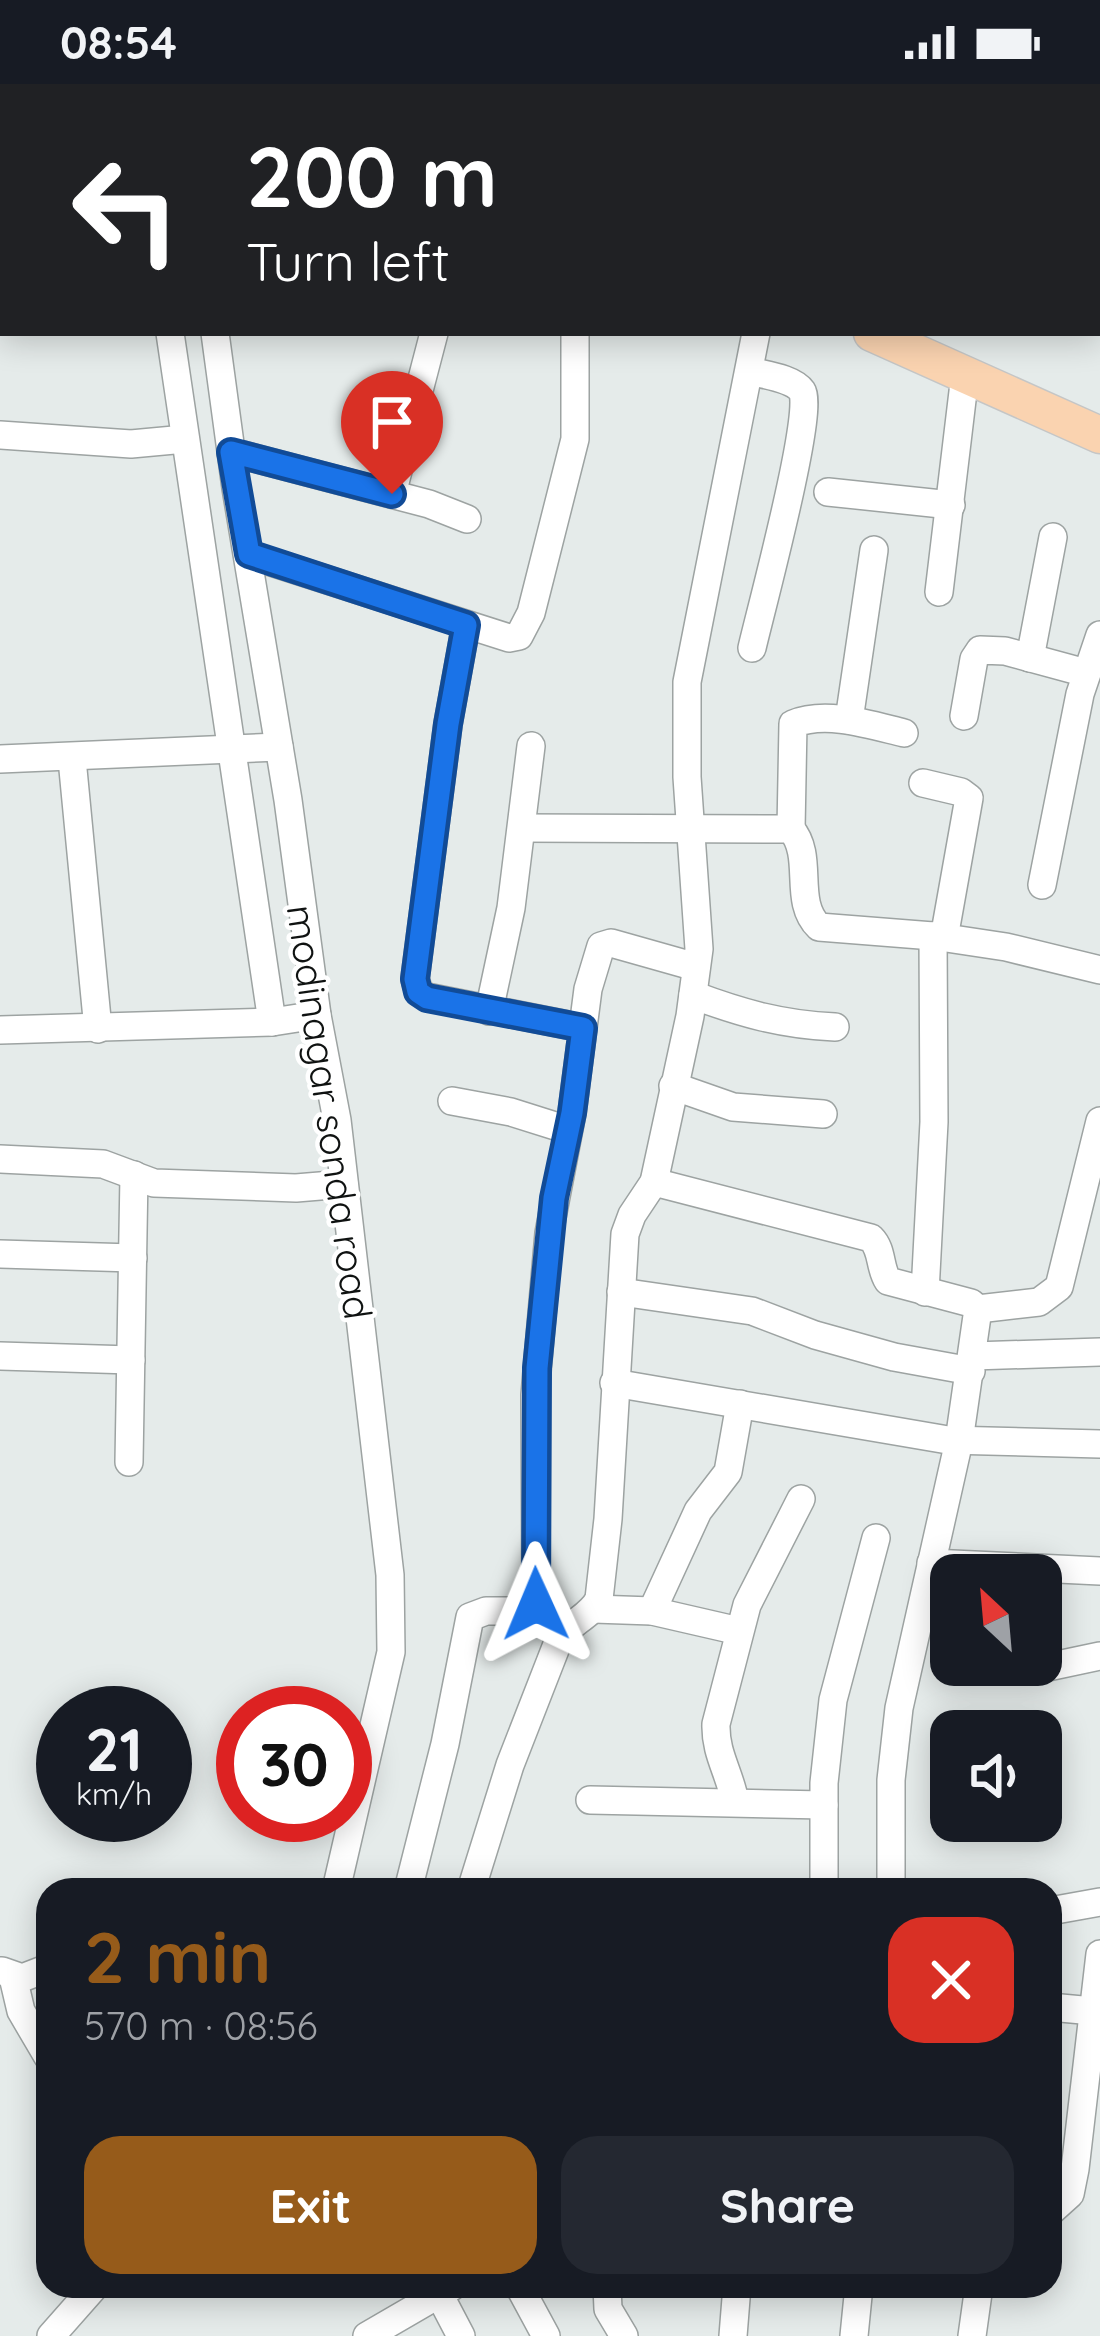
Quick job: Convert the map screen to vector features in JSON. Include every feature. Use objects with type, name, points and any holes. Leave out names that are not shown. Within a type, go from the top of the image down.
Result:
[{"type":"main road","points":[[879,336],[1100,435]]},
{"type":"street","points":[[170,336],[185,439],[255,750],[276,1022]]},
{"type":"street","name":"modinagar sonda road","points":[[215,336],[249,554],[255,750],[337,1120],[336,1186],[389,1575],[391,1652],[339,1878]]},
{"type":"street","points":[[392,494],[433,336]]},
{"type":"street","points":[[249,554],[466,625],[509,638],[519,636],[526,627],[575,440],[575,336]]},
{"type":"street","points":[[475,1878],[510,1765],[558,1642],[582,1617],[601,1582],[625,1234],[654,1182],[694,981],[698,926],[687,729],[691,652],[756,336]]},
{"type":"street","points":[[750,371],[797,386],[806,403],[752,648]]},
{"type":"street","points":[[939,592],[965,375]]},
{"type":"street","points":[[0,435],[131,444],[185,439]]},
{"type":"street","points":[[231,452],[392,494],[466,519]]},
{"type":"street","points":[[828,492],[951,505]]},
{"type":"street","points":[[1030,658],[1052,537]]},
{"type":"street","points":[[849,720],[874,550]]},
{"type":"street","points":[[466,625],[448,724],[415,979],[418,992],[427,998],[583,1028]]},
{"type":"street","points":[[1042,885],[1086,673],[1100,634]]},
{"type":"street","points":[[964,716],[974,658],[980,650],[1086,673]]},
{"type":"street","points":[[904,733],[849,720],[793,724],[791,829],[801,850],[806,906],[819,927],[1006,947],[1100,970]]},
{"type":"street","points":[[489,1010],[511,908],[531,746]]},
{"type":"street","points":[[0,759],[255,750]]},
{"type":"street","points":[[72,759],[98,1029]]},
{"type":"street","points":[[922,783],[969,798],[939,937],[926,1292]]},
{"type":"street","points":[[522,828],[791,829]]},
{"type":"street","points":[[540,1611],[534,1583],[535,1395],[554,1198],[596,954],[601,946],[624,945],[754,1018],[835,1027]]},
{"type":"street","points":[[0,1030],[276,1022],[313,1016]]},
{"type":"street","points":[[673,1087],[733,1107],[823,1114]]},
{"type":"street","points":[[452,1101],[511,1112],[568,1130]]},
{"type":"street","points":[[654,1182],[871,1238],[888,1281],[978,1309],[1039,1302],[1059,1287],[1100,1121]]},
{"type":"street","points":[[0,1159],[103,1164],[154,1183],[336,1186]]},
{"type":"street","points":[[129,1462],[134,1175]]},
{"type":"street","points":[[0,1254],[133,1258]]},
{"type":"street","points":[[621,1292],[752,1311],[835,1340],[972,1364],[1100,1352]]},
{"type":"street","points":[[933,1554],[959,1441],[978,1309]]},
{"type":"street","points":[[0,1356],[131,1360]]},
{"type":"street","points":[[614,1383],[959,1441],[1100,1444]]},
{"type":"street","points":[[652,1611],[698,1511],[728,1472],[740,1403]]},
{"type":"street","points":[[735,1802],[715,1744],[739,1631],[747,1605],[801,1499]]},
{"type":"street","points":[[824,1878],[832,1700],[876,1538]]},
{"type":"street","points":[[891,1878],[891,1780],[899,1708],[930,1568]]},
{"type":"street","points":[[1062,1569],[1100,1571]]},
{"type":"street","points":[[411,1878],[470,1617],[486,1610],[582,1617],[652,1611],[739,1631]]},
{"type":"street","points":[[1062,1664],[1100,1656]]},
{"type":"street","points":[[590,1800],[824,1805]]},
{"type":"street","points":[[1062,1909],[1100,1902]]},
{"type":"street","points":[[1062,2201],[1070,2194],[1076,2169],[1100,1954]]},
{"type":"street","points":[[7,1974],[36,2037]]},
{"type":"street","points":[[1062,2004],[1096,1996]]},
{"type":"street","points":[[51,2336],[84,2298]]},
{"type":"street","points":[[376,2334],[433,2298]]},
{"type":"street","points":[[449,2298],[461,2336]]},
{"type":"street","points":[[525,2298],[546,2336]]},
{"type":"street","points":[[608,2298],[608,2309],[624,2336]]},
{"type":"street","points":[[733,2336],[736,2298]]},
{"type":"street","points":[[854,2336],[858,2298]]},
{"type":"street","points":[[973,2336],[978,2298]]},
{"type":"route","points":[[392,494],[231,452],[249,554],[466,625],[422,918],[415,979],[418,992],[427,998],[583,1028],[549,1233],[537,1368],[536,1604]]}]
